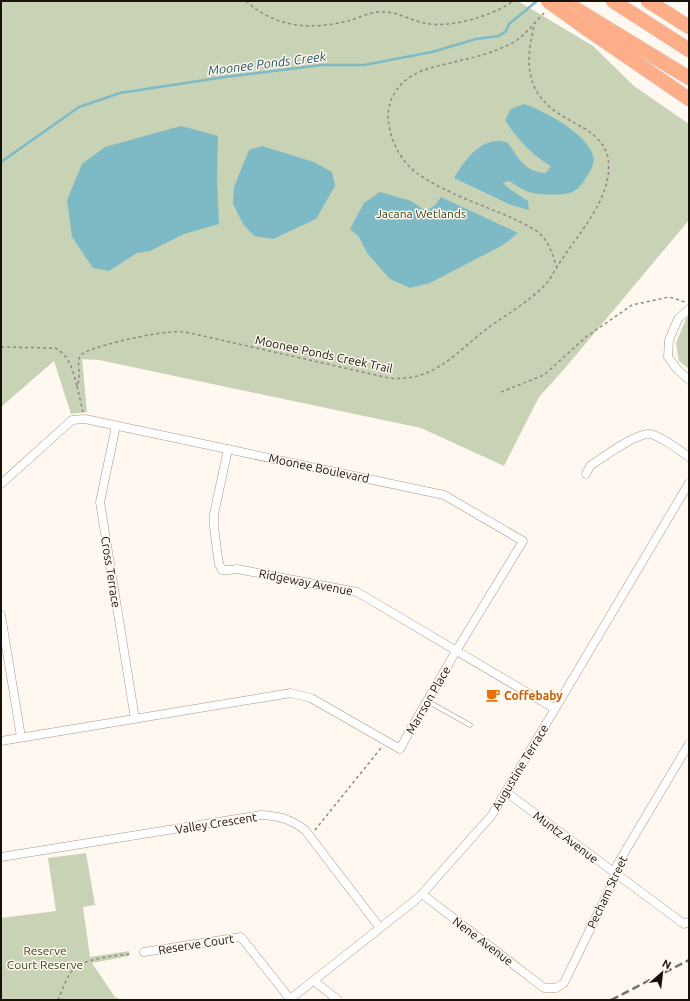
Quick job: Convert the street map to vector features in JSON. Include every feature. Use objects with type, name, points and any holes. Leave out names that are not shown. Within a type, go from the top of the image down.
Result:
[{"type":"highway","points":[[548,1],[689,78]]},
{"type":"highway","points":[[563,1],[591,25],[689,99]]},
{"type":"highway","points":[[613,1],[689,50]]},
{"type":"highway","points":[[648,1],[689,27]]},
{"type":"street","points":[[689,309],[678,319],[669,340],[668,357],[677,369],[689,380]]},
{"type":"street","name":"Moonee Boulevard","points":[[1,484],[72,420],[85,419],[444,495],[523,541],[456,651]]},
{"type":"street","name":"Cross Terrace","points":[[116,426],[100,502],[135,719]]},
{"type":"street","points":[[586,474],[590,466],[638,436],[650,434],[662,439],[689,456]]},
{"type":"street","name":"Ridgeway Avenue","points":[[228,449],[214,514],[217,551],[219,564],[222,570],[237,569],[357,592],[555,709]]},
{"type":"street","name":"Augustine Terrace","points":[[290,999],[422,894],[492,815],[689,482]]},
{"type":"street","points":[[1,615],[21,737]]},
{"type":"street","name":"Marrson Place","points":[[135,719],[291,693],[311,698],[400,749],[456,651]]},
{"type":"street","points":[[1,741],[135,719]]},
{"type":"street","name":"Pecham Street","points":[[544,988],[556,988],[564,982],[613,882],[617,865],[689,744]]},
{"type":"street","name":"Muntz Avenue","points":[[506,792],[615,874],[686,923]]},
{"type":"street","name":"Valley Crescent","points":[[1,858],[261,815],[276,816],[293,821],[304,830],[380,928]]},
{"type":"street","name":"Nene Avenue","points":[[422,894],[544,988]]},
{"type":"street","name":"Reserve Court","points":[[144,952],[241,937],[290,999]]},
{"type":"street","points":[[314,981],[338,1000]]},
{"type":"lane","points":[[427,700],[470,725]]},
{"type":"path","points":[[246,1],[261,13],[281,22],[292,25],[318,26],[348,21],[381,11],[398,14],[422,23],[439,25],[478,18],[497,12],[513,1]]},
{"type":"path","name":"Moonee Ponds Creek Trail","points":[[77,386],[80,380],[80,356],[87,351],[113,343],[171,332],[190,332],[389,378],[409,378],[420,376],[451,360],[480,334],[544,286],[582,232],[600,200],[608,177],[609,167],[606,151],[599,140],[551,108],[542,100],[535,88],[528,66],[535,22],[515,42],[508,46],[464,60],[431,68],[409,77],[402,83],[393,97],[388,112],[389,125],[393,139],[400,154],[416,173],[437,185],[538,232],[546,241],[557,267]]},
{"type":"path","points":[[501,392],[544,375],[586,337],[632,305],[669,297],[689,303]]},
{"type":"path","points":[[1,347],[55,348],[61,351],[69,360],[82,409]]},
{"type":"path","points":[[315,830],[381,748]]},
{"type":"path","points":[[58,1000],[75,967],[84,961],[131,954]]},
{"type":"green space","name":"Jacana Wetlands","points":[[1,1],[518,1],[593,46],[634,86],[689,124],[689,220],[566,367],[539,397],[504,466],[421,428],[99,360],[82,359],[87,412],[71,414],[54,361],[1,407]]},
{"type":"green space","points":[[689,316],[689,369],[679,361],[676,343],[686,319]]},
{"type":"green space","name":"Reserve Court Reserve","points":[[86,853],[95,905],[83,907],[90,957],[129,951],[129,956],[92,963],[115,997],[122,1000],[1,1000],[1,918],[56,911],[48,858]]},
{"type":"water","points":[[524,104],[564,124],[583,140],[590,148],[593,156],[593,164],[584,181],[578,188],[570,193],[537,194],[527,191],[509,181],[503,183],[528,201],[529,210],[511,205],[454,178],[466,160],[476,150],[489,143],[498,141],[508,143],[523,164],[533,170],[546,173],[551,166],[525,146],[505,120],[511,109]]},
{"type":"water","points":[[181,126],[218,136],[217,180],[219,224],[184,234],[150,251],[137,253],[109,271],[93,268],[72,237],[67,200],[82,164],[105,147]]},
{"type":"water","points":[[262,146],[314,162],[332,172],[335,186],[316,219],[273,239],[254,236],[243,224],[233,204],[234,187],[249,150]]},
{"type":"water","points":[[380,192],[411,201],[426,211],[435,205],[441,197],[518,233],[503,245],[430,283],[410,288],[390,279],[367,253],[359,237],[350,229],[364,203]]},
{"type":"waterway","name":"Moonee Ponds Creek","points":[[1,162],[79,107],[120,93],[225,77],[322,65],[364,65],[432,52],[476,39],[499,36],[506,31],[509,24],[537,1]]},
{"type":"railway","points":[[611,1000],[689,960]]},
{"type":"place","name":"Coffebaby","points":[[493,695]]}]
